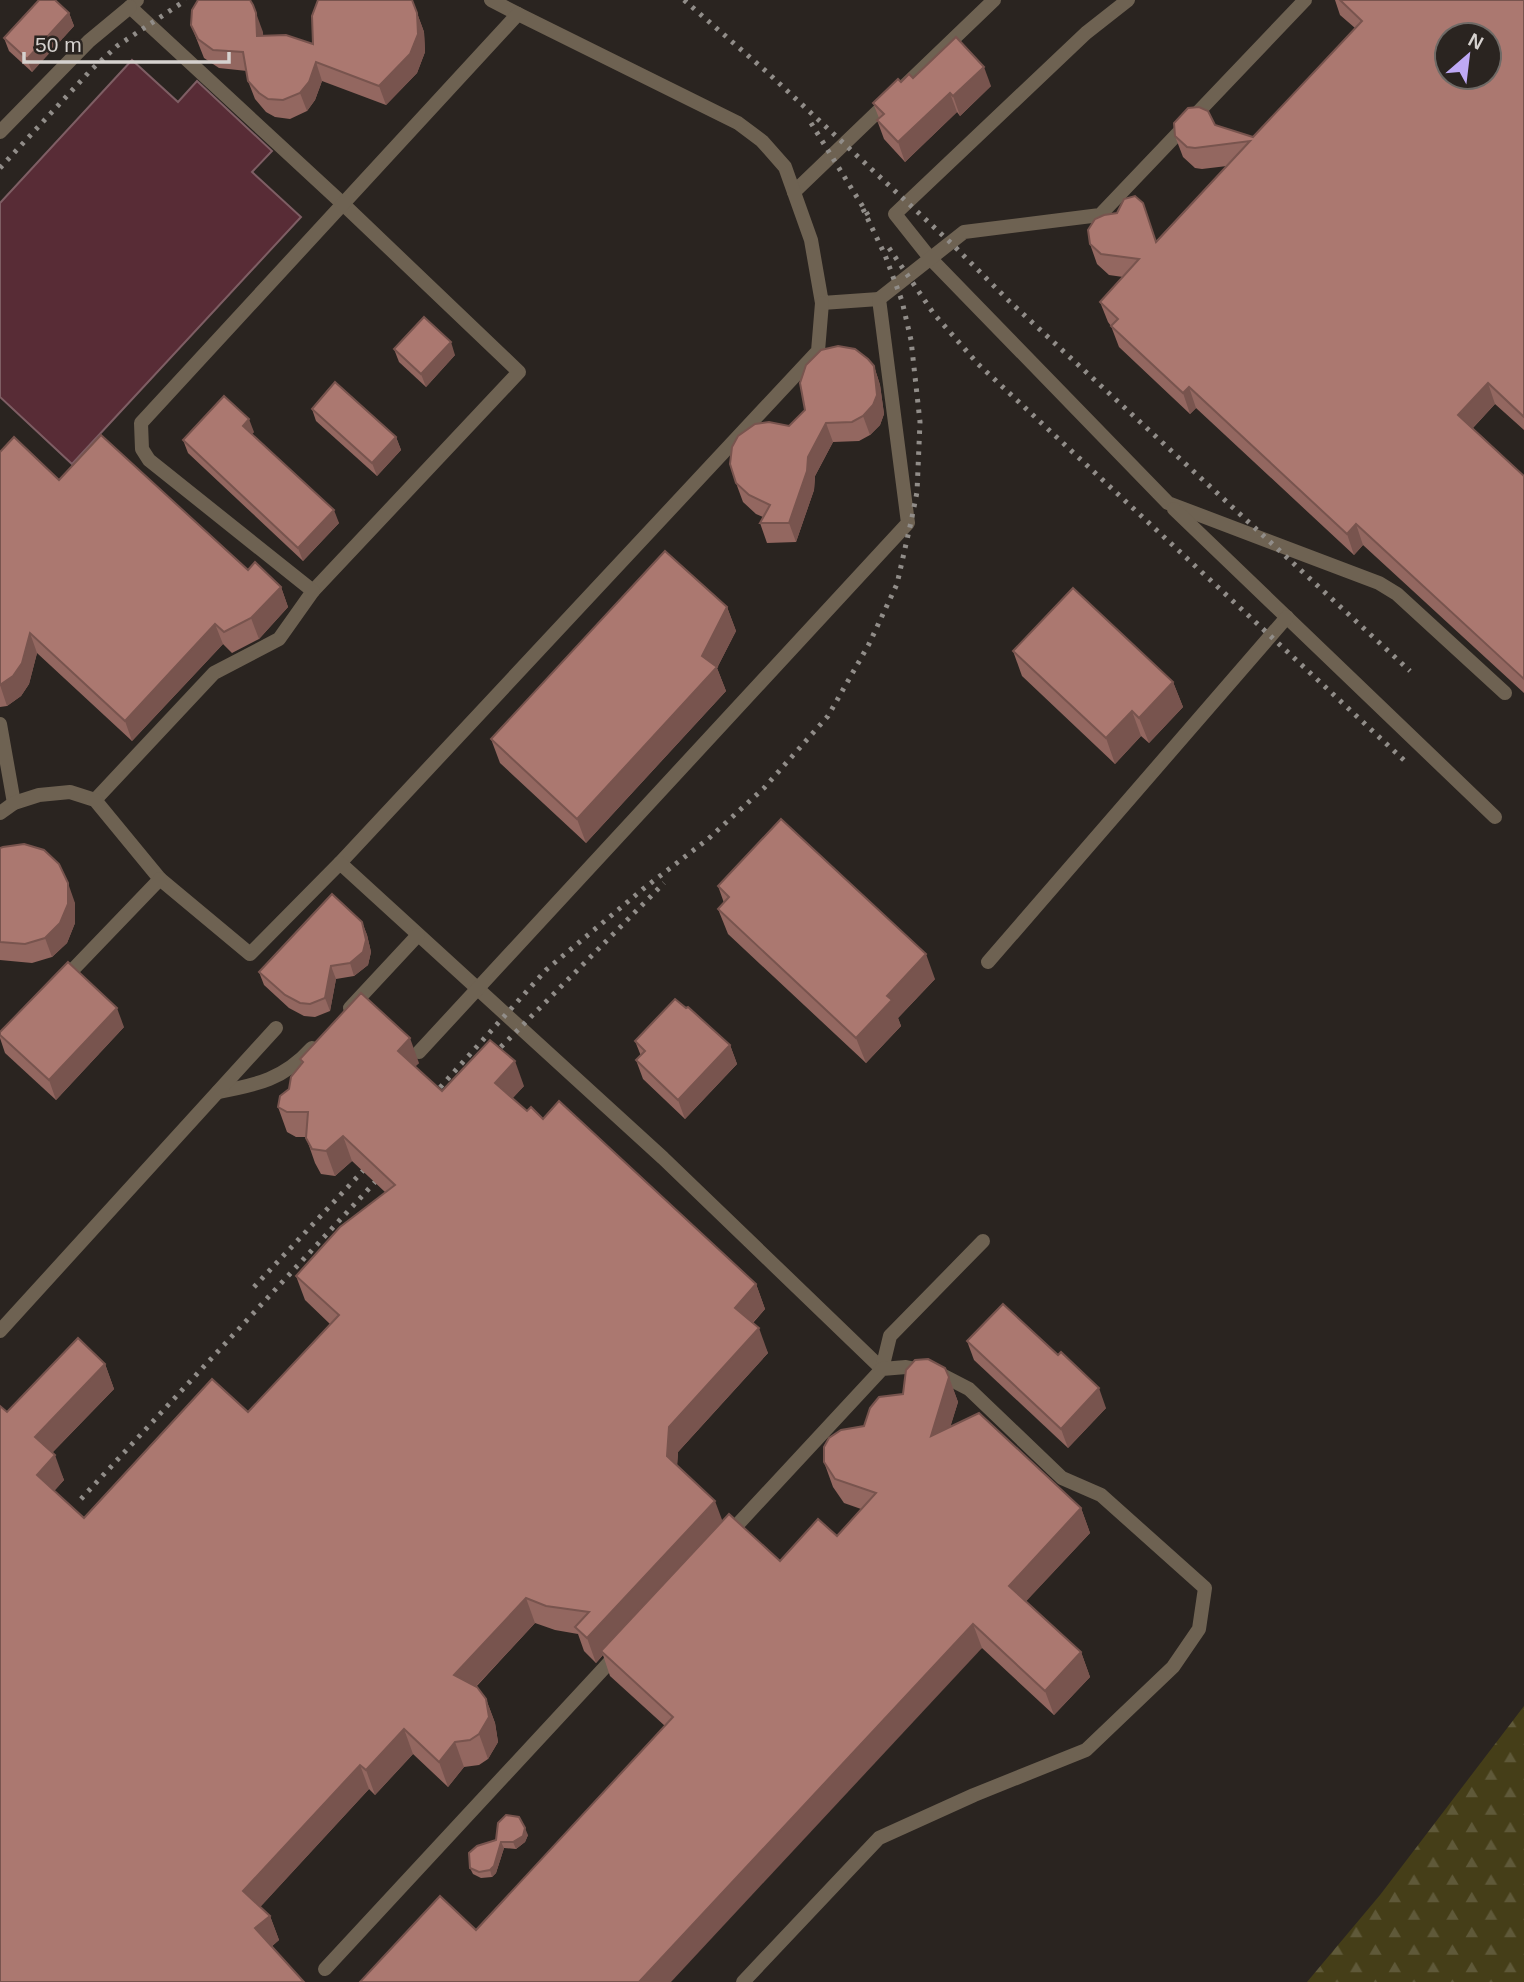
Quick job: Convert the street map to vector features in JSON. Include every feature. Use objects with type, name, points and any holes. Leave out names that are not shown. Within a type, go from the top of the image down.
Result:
[{"type":"lane","points":[[0,813],[14,803],[39,795],[70,792],[95,800],[160,879],[250,954],[340,863],[818,351],[822,303],[811,240],[785,167],[762,141],[738,123],[491,0]]},
{"type":"lane","points":[[794,192],[994,0]]},
{"type":"lane","points":[[1128,0],[1086,33],[895,214],[930,258],[1168,503],[1495,817]]},
{"type":"lane","points":[[822,303],[879,299],[964,232],[1100,215],[1305,0]]},
{"type":"lane","points":[[0,132],[89,41],[134,3],[519,372],[313,591],[279,639],[214,673],[95,800]]},
{"type":"lane","points":[[313,591],[149,460],[142,449],[141,423],[519,14]]},
{"type":"lane","points":[[419,1052],[908,523],[879,299]]},
{"type":"lane","points":[[1168,503],[1379,583],[1397,593],[1505,693]]},
{"type":"lane","points":[[988,962],[1287,618]]},
{"type":"lane","points":[[0,723],[14,803]]},
{"type":"lane","points":[[340,863],[663,1158],[882,1369],[906,1367],[940,1374],[969,1389],[1062,1478],[1101,1495],[1205,1588],[1199,1629],[1173,1667],[1086,1751],[879,1838],[743,1982]]},
{"type":"lane","points":[[47,996],[160,879]]},
{"type":"lane","points":[[344,1014],[418,935]]},
{"type":"lane","points":[[0,1331],[276,1028]]},
{"type":"lane","points":[[218,1092],[250,1086],[278,1076],[297,1064],[325,1034]]},
{"type":"lane","points":[[712,1552],[882,1369],[890,1336],[983,1241]]},
{"type":"lane","points":[[325,1969],[627,1644]]},
{"type":"green space","points":[[1524,1706],[1524,1982],[1307,1982],[1380,1895]]},
{"type":"shaded area","points":[[132,60],[178,102],[197,81],[272,151],[252,172],[301,217],[72,464],[0,397],[0,203]]},
{"type":"building","points":[[39,0],[55,0],[69,13],[27,59],[4,38]]},
{"type":"building","points":[[198,0],[250,0],[256,13],[257,36],[286,35],[313,44],[312,16],[318,0],[412,0],[417,13],[418,34],[410,54],[379,86],[316,62],[309,82],[300,93],[283,100],[268,99],[248,81],[243,52],[213,50],[198,39],[191,25],[192,10]]},
{"type":"building","points":[[1340,0],[1524,0],[1524,417],[1488,383],[1458,415],[1524,476],[1524,679],[1356,524],[1347,534],[1189,387],[1183,393],[1111,326],[1118,319],[1100,302],[1139,259],[1101,254],[1090,244],[1088,230],[1095,219],[1117,213],[1124,199],[1135,196],[1143,203],[1156,242],[1250,141],[1187,147],[1175,136],[1174,123],[1188,108],[1199,107],[1208,111],[1215,125],[1253,137],[1362,21]]},
{"type":"building","points":[[956,37],[984,67],[953,96],[950,93],[898,142],[877,120],[884,114],[873,103],[898,79],[901,82],[909,74],[913,78]]},
{"type":"building","points":[[424,317],[451,342],[421,374],[394,349]]},
{"type":"building","points":[[838,346],[855,349],[874,366],[877,395],[873,405],[863,416],[852,422],[826,423],[808,457],[807,471],[789,523],[760,523],[770,505],[749,495],[736,483],[730,464],[732,447],[738,436],[755,424],[769,422],[789,426],[805,410],[800,383],[806,365],[821,350]]},
{"type":"building","points":[[335,382],[396,437],[372,463],[312,409]]},
{"type":"building","points":[[224,396],[249,419],[243,426],[334,510],[298,548],[183,440]]},
{"type":"building","points":[[101,435],[248,570],[255,562],[281,587],[251,618],[224,632],[215,624],[125,721],[30,633],[22,663],[13,676],[0,685],[0,452],[14,437],[59,480]]},
{"type":"building","points":[[665,551],[727,607],[702,656],[717,667],[577,819],[491,739]]},
{"type":"building","points":[[1073,588],[1173,682],[1139,718],[1132,711],[1106,738],[1013,651]]},
{"type":"building","points":[[781,819],[926,954],[887,996],[892,1000],[856,1038],[718,909],[729,897],[718,886]]},
{"type":"building","points":[[24,844],[44,850],[59,864],[68,883],[68,904],[60,923],[45,938],[25,944],[0,942],[0,848]]},
{"type":"building","points":[[332,894],[362,922],[366,940],[363,952],[350,963],[331,966],[325,998],[310,1004],[300,1003],[285,995],[259,972]]},
{"type":"building","points":[[68,962],[117,1008],[49,1080],[0,1035],[0,1032]]},
{"type":"building","points":[[361,993],[410,1038],[398,1051],[442,1091],[490,1040],[515,1061],[495,1083],[527,1111],[531,1107],[543,1119],[559,1101],[756,1284],[735,1308],[759,1328],[669,1427],[667,1456],[715,1501],[587,1638],[575,1627],[589,1612],[546,1606],[526,1598],[454,1675],[477,1687],[486,1699],[489,1717],[479,1734],[470,1740],[455,1742],[439,1762],[404,1729],[366,1770],[360,1765],[243,1891],[270,1916],[255,1928],[304,1982],[0,1982],[0,1406],[7,1412],[78,1338],[105,1364],[35,1437],[55,1455],[37,1475],[84,1518],[212,1379],[248,1412],[339,1315],[296,1276],[340,1227],[395,1185],[343,1136],[326,1151],[312,1149],[306,1138],[308,1112],[287,1112],[278,1107],[280,1096],[289,1089],[291,1077],[303,1062],[300,1059]]},
{"type":"building","points":[[675,999],[688,1007],[730,1045],[678,1100],[636,1060],[645,1051],[635,1041]]},
{"type":"building","points":[[1003,1304],[1058,1355],[1061,1352],[1099,1388],[1061,1429],[967,1341]]},
{"type":"building","points":[[928,1359],[945,1368],[949,1377],[931,1436],[979,1413],[1081,1508],[1009,1586],[1081,1652],[1045,1691],[973,1624],[639,1982],[360,1982],[440,1896],[476,1930],[673,1717],[601,1651],[729,1514],[780,1561],[818,1519],[837,1536],[876,1493],[835,1479],[824,1462],[824,1447],[829,1438],[841,1430],[864,1426],[870,1408],[879,1397],[903,1394],[906,1370],[915,1360]]},
{"type":"building","points":[[506,1815],[519,1817],[525,1828],[523,1836],[513,1842],[501,1842],[494,1866],[490,1870],[479,1872],[470,1868],[469,1853],[477,1846],[496,1840],[498,1823]]},
{"type":"railway","points":[[0,168],[91,70],[117,46],[186,0]]},
{"type":"railway","points":[[684,0],[768,73],[951,243],[1009,301],[1410,671]]},
{"type":"railway","points":[[811,123],[868,215]]},
{"type":"railway","points":[[426,1103],[546,970],[708,839],[764,788],[828,716],[869,644],[897,584],[917,492],[920,422],[911,340],[902,301],[885,255],[863,209]]},
{"type":"railway","points":[[889,248],[934,314],[978,364],[1407,763]]},
{"type":"railway","points":[[486,1062],[664,883]]},
{"type":"railway","points":[[254,1287],[376,1157]]},
{"type":"railway","points":[[81,1499],[389,1167]]}]
